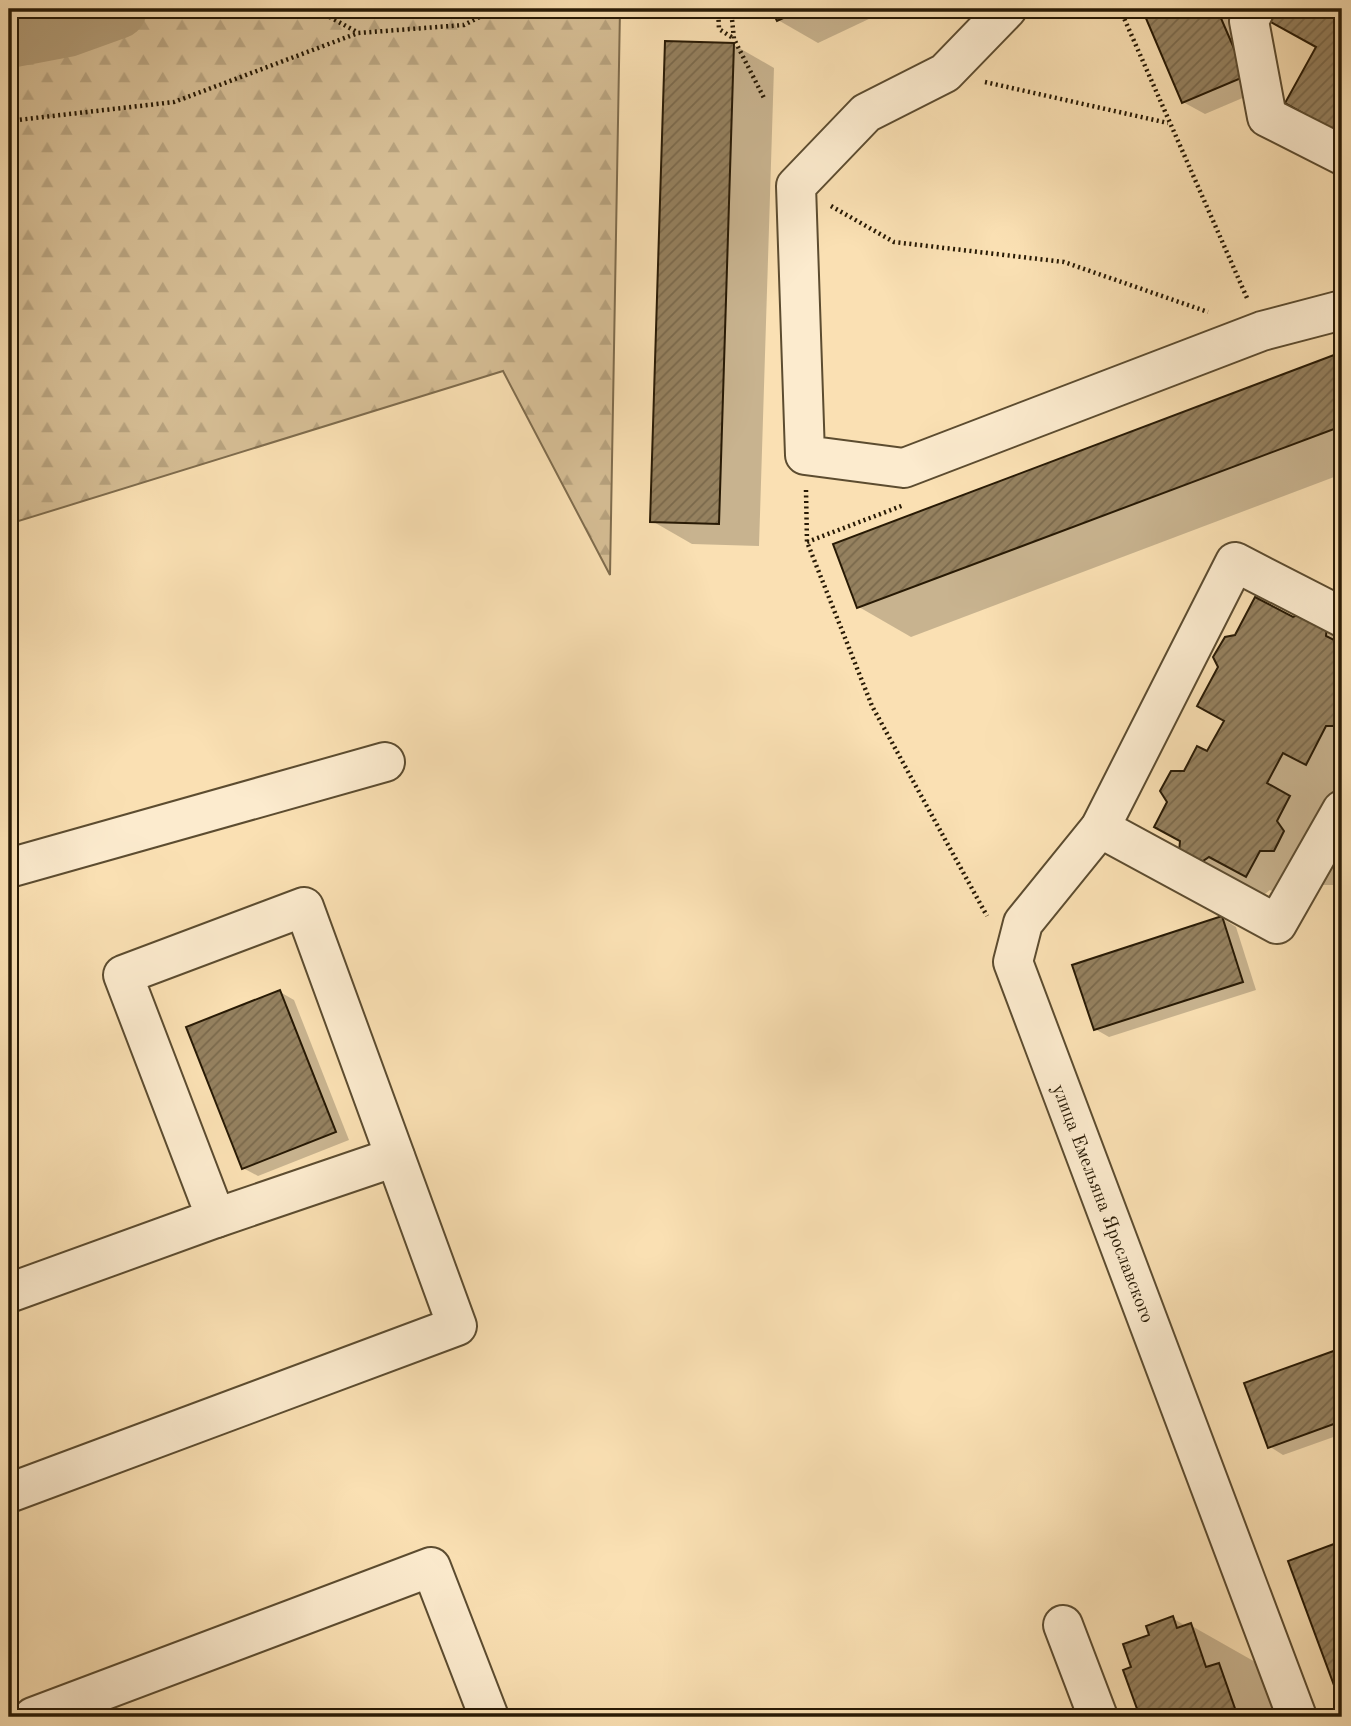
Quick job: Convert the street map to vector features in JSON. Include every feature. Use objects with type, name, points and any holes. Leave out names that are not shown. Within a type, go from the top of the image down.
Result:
[{"type":"street","points":[[1007,9],[945,72],[866,113],[783,180],[805,455],[904,468],[1262,331],[1342,310]]},
{"type":"street","points":[[1255,9],[1249,22],[1267,117],[1342,155]]},
{"type":"street","points":[[1013,962],[1023,923],[1100,828],[1235,562],[1342,617]]},
{"type":"street","points":[[9,868],[385,762]]},
{"type":"street","points":[[1100,828],[1278,924],[1342,810]]},
{"type":"street","points":[[9,1493],[457,1326],[304,907],[123,975],[216,1218]]},
{"type":"street","name":"улица Емельяна Ярославского","points":[[1013,962],[1297,1717]]},
{"type":"street","points":[[9,1293],[395,1157]]},
{"type":"street","points":[[33,1717],[431,1567],[489,1717]]},
{"type":"street","points":[[1063,1625],[1098,1717]]},
{"type":"path","points":[[315,9],[358,33]]},
{"type":"path","points":[[9,121],[174,102],[358,33],[464,25],[495,9]]},
{"type":"path","points":[[718,9],[719,29],[734,39]]},
{"type":"path","points":[[731,9],[734,39],[765,100]]},
{"type":"path","points":[[1120,9],[1262,331]]},
{"type":"path","points":[[945,72],[1169,124]]},
{"type":"path","points":[[783,180],[894,242],[1064,262],[1213,314]]},
{"type":"path","points":[[805,455],[807,542],[872,706],[1013,962]]},
{"type":"green space","points":[[9,9],[620,9],[610,575],[503,371],[9,524]]},
{"type":"building","points":[[771,9],[803,9],[777,21]]},
{"type":"building","points":[[1142,9],[1217,9],[1246,76],[1182,103]]},
{"type":"building","points":[[1276,9],[1342,9],[1342,135],[1285,103],[1316,47],[1269,21]]},
{"type":"building","points":[[665,41],[734,43],[719,524],[650,522]]},
{"type":"building","points":[[1342,352],[1342,426],[857,608],[833,544]]},
{"type":"building","points":[[1255,597],[1293,617],[1302,613],[1327,626],[1326,636],[1342,644],[1342,720],[1339,726],[1326,726],[1306,765],[1283,753],[1267,783],[1290,796],[1277,821],[1284,831],[1274,851],[1260,851],[1246,877],[1209,857],[1200,863],[1179,852],[1180,841],[1154,827],[1167,802],[1160,791],[1171,771],[1184,771],[1197,746],[1207,751],[1224,721],[1197,706],[1218,667],[1213,657],[1225,637],[1235,635]]},
{"type":"building","points":[[1222,916],[1243,982],[1094,1030],[1072,965]]},
{"type":"building","points":[[280,990],[336,1132],[242,1169],[186,1027]]},
{"type":"building","points":[[1342,1348],[1342,1421],[1268,1448],[1244,1383]]},
{"type":"building","points":[[1342,1541],[1342,1694],[1338,1696],[1288,1561]]},
{"type":"building","points":[[1173,1616],[1177,1628],[1191,1623],[1206,1667],[1219,1663],[1238,1717],[1140,1717],[1123,1670],[1131,1667],[1123,1644],[1149,1635],[1146,1626]]},
{"type":"waterway","points":[[9,38],[67,27],[117,9]]}]
